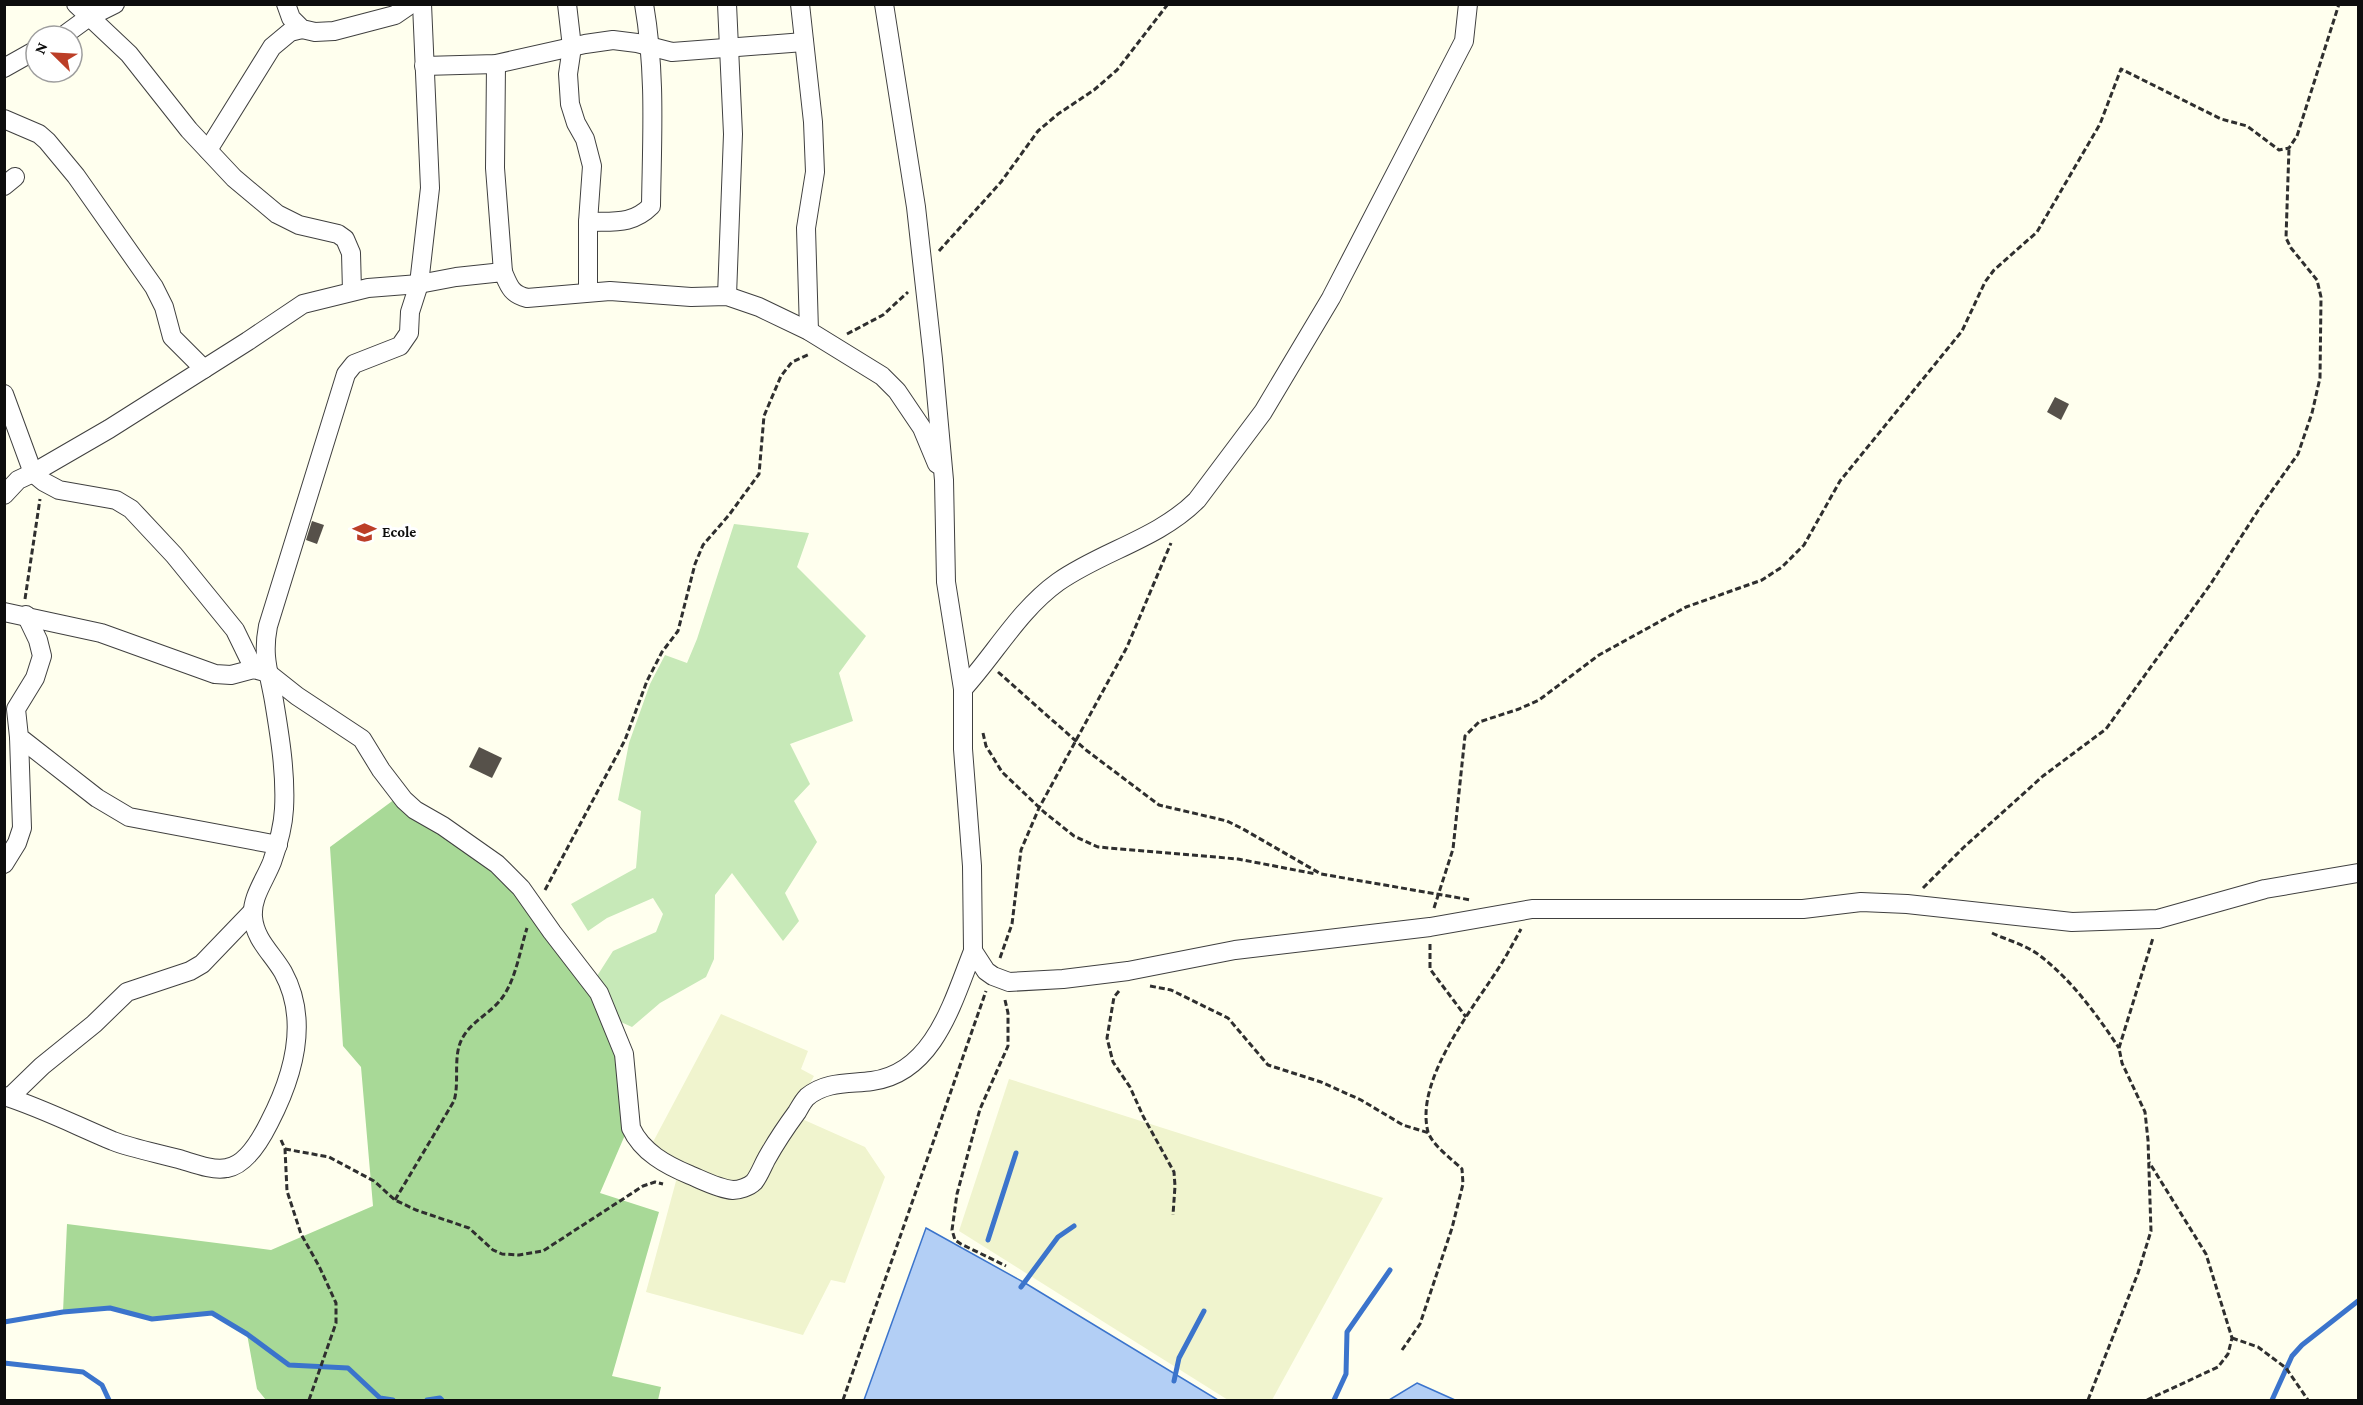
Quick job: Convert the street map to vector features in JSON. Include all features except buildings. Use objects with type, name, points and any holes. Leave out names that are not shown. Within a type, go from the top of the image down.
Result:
[{"type":"street","points":[[73,24],[83,11],[115,4]]},
{"type":"street","points":[[286,4],[291,18],[302,29]]},
{"type":"street","points":[[208,150],[272,46],[290,32],[302,29],[315,32],[334,31],[396,15],[411,4]]},
{"type":"street","points":[[261,671],[268,626],[346,374],[354,364],[400,346],[409,333],[412,301],[419,284],[430,188],[422,4]]},
{"type":"street","points":[[567,4],[572,47],[568,74],[570,104],[576,123],[585,139],[592,166],[588,222],[588,291]]},
{"type":"street","points":[[588,222],[641,216],[651,206],[653,87],[651,48],[644,4]]},
{"type":"street","points":[[727,4],[734,134],[727,296]]},
{"type":"street","points":[[800,4],[816,172],[806,228],[809,332]]},
{"type":"street","points":[[4,612],[26,615],[108,635],[214,674],[231,675],[261,671],[362,739],[384,775],[404,800],[505,870],[591,979],[620,1038],[628,1074],[631,1128],[636,1138],[650,1152],[674,1168],[734,1190],[753,1183],[784,1129],[806,1098],[819,1090],[849,1082],[873,1081],[895,1074],[917,1062],[927,1051],[937,1032],[973,951],[972,866],[963,749],[963,689],[946,582],[944,480],[924,269],[884,4]]},
{"type":"street","points":[[963,689],[1044,592],[1072,573],[1133,544],[1185,513],[1263,412],[1331,298],[1464,41],[1468,4]]},
{"type":"street","points":[[83,11],[129,54],[189,130],[234,178],[277,214],[299,225],[338,234],[345,239],[351,253],[352,291]]},
{"type":"street","points":[[424,66],[496,64],[613,40],[637,43],[672,52],[804,42]]},
{"type":"street","points":[[4,68],[24,57]]},
{"type":"street","points":[[496,64],[495,168],[503,272],[511,291],[517,296],[527,298],[588,291],[691,297],[727,296],[759,307],[809,332],[882,376],[897,391],[922,428],[944,480]]},
{"type":"street","points":[[4,119],[39,134],[62,158],[154,287],[164,307],[172,337],[204,369]]},
{"type":"street","points":[[4,495],[18,480],[38,478],[109,429],[303,304],[352,291],[503,272]]},
{"type":"street","points":[[4,394],[38,478],[59,490],[116,500],[130,509],[180,562],[235,630],[261,671],[279,730],[284,784],[284,813],[278,845],[252,911],[202,964],[190,971],[127,992],[94,1024],[7,1097],[115,1142],[206,1167],[226,1169],[238,1165],[250,1152],[272,1117],[286,1087],[296,1051],[294,1002],[289,984],[257,934],[252,911]]},
{"type":"street","points":[[4,864],[17,843],[22,828],[20,737],[16,709],[35,678],[42,656],[38,640],[26,615]]},
{"type":"street","points":[[20,737],[97,798],[129,817],[278,845]]},
{"type":"street","points":[[973,951],[991,980],[1009,982],[1063,979],[1128,971],[1235,950],[1430,927],[1532,909],[1803,909],[1861,902],[1907,904],[2072,922],[2158,919],[2265,889],[2358,873]]},
{"type":"path","points":[[395,1200],[454,1101],[458,1049],[462,1038],[501,1000],[509,986],[529,921],[625,740],[647,681],[662,652],[678,631],[695,564],[703,545],[729,515],[759,474],[764,416],[781,376],[792,362],[883,315],[904,297],[924,269],[1001,182],[1038,131],[1117,70],[1168,4]]},
{"type":"path","points":[[1907,904],[1963,848],[2043,776],[2106,729],[2210,585],[2298,454],[2312,413],[2320,378],[2321,297],[2317,280],[2291,248],[2286,238],[2289,148],[2296,136],[2339,4]]},
{"type":"path","points":[[1466,1017],[1430,969],[1430,927],[1437,895],[1453,849],[1465,735],[1471,727],[1539,700],[1599,655],[1686,607],[1762,580],[1782,567],[1804,545],[1840,481],[1962,331],[1985,282],[1994,270],[2037,232],[2100,124],[2121,69],[2221,119],[2247,126],[2279,150],[2289,148]]},
{"type":"path","points":[[26,615],[25,597],[37,510],[38,478]]},
{"type":"path","points":[[843,1401],[1012,924],[1020,850],[1039,808],[1127,647],[1185,513]]},
{"type":"path","points":[[980,725],[986,746],[1002,772],[1039,808],[1074,836],[1098,847],[1238,859],[1321,874]]},
{"type":"path","points":[[2119,1048],[2158,919]]},
{"type":"path","points":[[1988,931],[2037,954],[2066,980],[2103,1024],[2119,1048],[2122,1064],[2145,1112],[2151,1231],[2138,1273],[2088,1401]]},
{"type":"path","points":[[1128,971],[1126,982],[1114,997],[1107,1038],[1113,1062],[1130,1087],[1174,1172],[1176,1186],[1173,1215]]},
{"type":"path","points":[[991,980],[1003,991],[1008,1013],[1008,1046],[980,1109],[957,1194],[952,1230],[955,1240],[1006,1266]]},
{"type":"path","points":[[1149,986],[1171,990],[1228,1018],[1268,1065],[1321,1083],[1360,1100],[1403,1125],[1429,1133]]},
{"type":"path","points":[[272,1117],[285,1149],[287,1191],[301,1234],[336,1303],[336,1323],[309,1401]]},
{"type":"path","points":[[285,1149],[329,1157],[374,1181],[395,1200],[416,1210],[469,1228],[493,1250],[502,1254],[519,1255],[543,1251],[643,1186],[655,1182],[666,1185]]},
{"type":"path","points":[[2147,1401],[2218,1367],[2228,1354],[2232,1338],[2206,1254],[2149,1162]]},
{"type":"path","points":[[2232,1338],[2258,1347],[2286,1368],[2308,1401]]},
{"type":"green space","points":[[734,524],[809,533],[797,567],[866,636],[839,673],[853,721],[790,744],[810,784],[794,801],[817,842],[785,893],[799,921],[783,941],[732,873],[715,895],[714,959],[706,977],[660,1003],[632,1027],[601,1013],[590,987],[613,951],[656,932],[663,914],[653,898],[607,918],[588,931],[571,904],[636,868],[641,811],[618,800],[629,743],[650,684],[665,655],[687,663]]},
{"type":"green space","points":[[395,799],[477,858],[524,899],[573,966],[616,1039],[628,1128],[600,1193],[659,1212],[612,1376],[661,1387],[658,1400],[266,1400],[257,1389],[247,1334],[213,1313],[152,1319],[110,1308],[63,1312],[67,1224],[271,1250],[373,1206],[361,1067],[343,1046],[330,847]]},
{"type":"green space","points":[[721,1014],[808,1051],[801,1069],[814,1076],[793,1115],[865,1147],[885,1177],[845,1283],[831,1280],[803,1335],[646,1292],[679,1170],[653,1142]]},
{"type":"green space","points":[[1009,1079],[1383,1198],[1272,1400],[1228,1400],[959,1231]]},
{"type":"water","points":[[926,1228],[1025,1283],[1218,1400],[864,1400]]},
{"type":"water","points":[[1417,1383],[1455,1400],[1389,1400]]},
{"type":"waterway","points":[[988,1240],[1016,1153]]},
{"type":"waterway","points":[[1021,1287],[1058,1237],[1074,1226]]},
{"type":"waterway","points":[[1334,1400],[1346,1374],[1347,1332],[1390,1270]]},
{"type":"waterway","points":[[2272,1400],[2292,1356],[2302,1345],[2358,1301]]},
{"type":"waterway","points":[[4,1322],[63,1312],[110,1308],[152,1319],[212,1313],[247,1334],[289,1365],[348,1368],[380,1398],[393,1400]]},
{"type":"waterway","points":[[1174,1381],[1179,1358],[1204,1311]]},
{"type":"waterway","points":[[4,1363],[83,1372],[102,1385],[109,1400]]},
{"type":"waterway","points":[[427,1400],[440,1398],[442,1400]]},
{"type":"place","name":"Ecole","points":[[364,532]]}]
